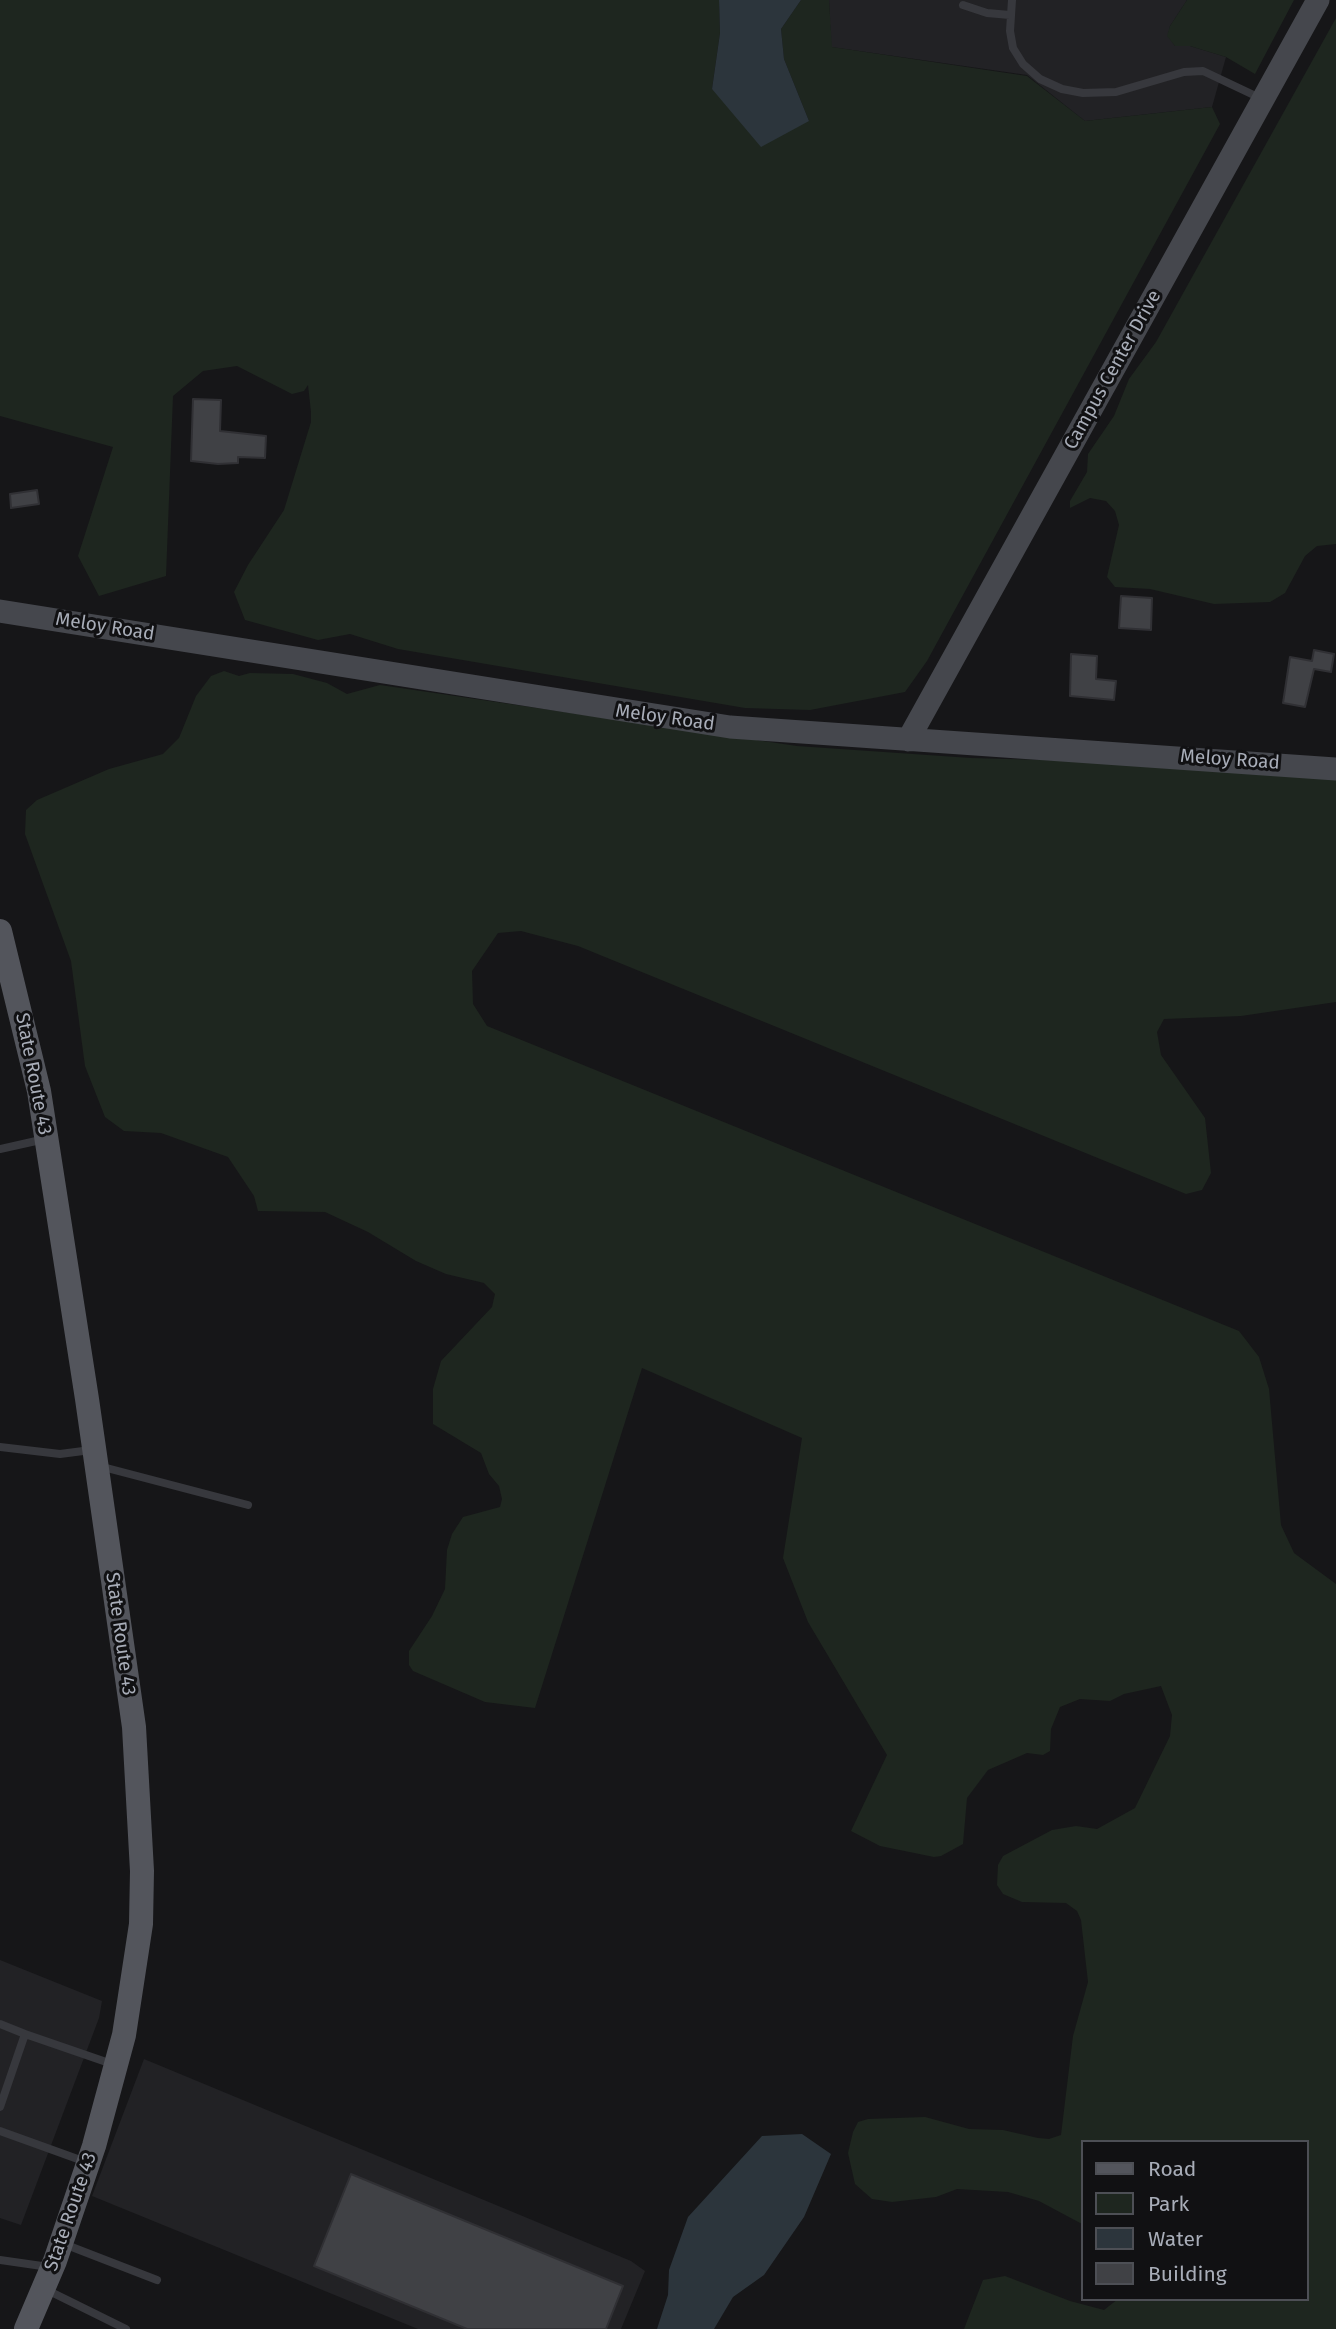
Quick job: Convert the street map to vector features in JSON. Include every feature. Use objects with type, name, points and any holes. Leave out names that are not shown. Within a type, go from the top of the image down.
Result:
[{"type":"main road","name":"State Route 43","points":[[0,932],[16,988],[46,1138],[134,1727],[140,1803],[141,1924],[135,1973],[116,2065],[88,2163],[61,2243],[26,2329]]},
{"type":"street","name":"Campus Center Drive","points":[[908,740],[1318,0]]},
{"type":"street","name":"Meloy Road","points":[[0,611],[638,715],[743,729],[1336,769]]},
{"type":"lane","points":[[1012,0],[1010,15],[1013,48],[1023,64],[1040,79],[1062,89],[1083,93],[1116,92],[1184,72],[1203,71],[1262,99]]},
{"type":"lane","points":[[963,5],[987,13],[1010,15]]},
{"type":"lane","points":[[0,1149],[46,1138]]},
{"type":"lane","points":[[0,1447],[95,1457],[248,1505]]},
{"type":"lane","points":[[0,2024],[116,2065]]},
{"type":"lane","points":[[0,2108],[25,2034]]},
{"type":"lane","points":[[0,2131],[88,2163]]},
{"type":"lane","points":[[61,2243],[157,2280]]},
{"type":"lane","points":[[0,2260],[48,2278],[126,2329]]},
{"type":"shaded area","points":[[829,0],[1187,0],[1170,26],[1168,36],[1175,46],[1190,46],[1226,57],[1212,107],[1085,121],[1027,75],[831,47]]},
{"type":"shaded area","points":[[0,1960],[102,2001],[99,2018],[21,2225],[0,2218]]},
{"type":"shaded area","points":[[144,2059],[631,2261],[645,2271],[621,2329],[418,2329],[92,2196]]},
{"type":"green space","points":[[0,0],[719,0],[720,33],[712,89],[809,121],[784,59],[781,29],[801,0],[829,0],[832,47],[1027,76],[1085,121],[1212,107],[1220,124],[927,661],[905,692],[810,710],[745,708],[398,649],[350,634],[318,640],[245,620],[234,592],[248,565],[284,510],[311,422],[311,412],[308,385],[304,391],[292,394],[237,366],[203,371],[173,396],[166,576],[99,596],[78,556],[113,447],[0,416]]},
{"type":"green space","points":[[1187,0],[1294,0],[1255,74],[1226,57],[1190,46],[1175,46],[1167,36],[1170,26]]},
{"type":"green space","points":[[1336,18],[1336,544],[1317,546],[1305,556],[1285,593],[1270,602],[1214,604],[1150,589],[1115,587],[1107,577],[1119,525],[1115,511],[1106,501],[1090,498],[1070,508],[1070,501],[1087,472],[1088,454],[1114,416],[1129,379],[1156,342]]},
{"type":"green space","points":[[224,671],[239,676],[250,673],[293,674],[327,683],[347,694],[380,685],[797,746],[971,758],[1187,764],[1336,778],[1336,1002],[1241,1016],[1164,1019],[1157,1032],[1161,1055],[1205,1118],[1211,1173],[1202,1190],[1186,1194],[578,946],[521,931],[498,933],[472,971],[473,1004],[487,1026],[1239,1331],[1259,1357],[1269,1389],[1281,1525],[1294,1553],[1336,1584],[1336,2329],[964,2329],[983,2280],[1005,2276],[1070,2301],[1104,2310],[1115,2301],[1308,2301],[1308,2140],[1080,2140],[1080,2223],[1039,2201],[1008,2192],[957,2189],[936,2197],[892,2202],[872,2199],[855,2184],[848,2153],[858,2122],[868,2119],[925,2117],[969,2129],[1003,2130],[1049,2139],[1061,2135],[1073,2036],[1088,1982],[1081,1920],[1077,1911],[1066,1903],[1022,1902],[1003,1894],[997,1885],[998,1865],[1003,1856],[1052,1830],[1076,1826],[1097,1829],[1135,1808],[1170,1736],[1172,1715],[1161,1686],[1124,1694],[1110,1701],[1080,1699],[1060,1707],[1051,1729],[1050,1751],[1043,1755],[1027,1753],[988,1770],[967,1798],[963,1844],[941,1856],[934,1857],[880,1846],[851,1831],[887,1755],[808,1622],[783,1558],[802,1438],[642,1368],[535,1708],[485,1702],[413,1671],[409,1665],[409,1651],[432,1616],[445,1589],[447,1550],[452,1534],[463,1517],[500,1507],[502,1499],[499,1486],[489,1474],[481,1453],[433,1424],[433,1389],[441,1361],[492,1307],[495,1294],[484,1283],[446,1274],[416,1261],[368,1232],[325,1212],[258,1211],[254,1196],[228,1157],[161,1133],[124,1131],[105,1117],[85,1066],[71,961],[25,834],[26,810],[37,800],[109,769],[163,754],[179,738],[196,696],[211,676]]},
{"type":"water","points":[[719,0],[801,0],[781,29],[784,59],[809,121],[761,147],[712,89],[720,33]]},
{"type":"water","points":[[802,2134],[831,2154],[804,2217],[764,2275],[733,2297],[714,2329],[657,2329],[668,2295],[669,2270],[688,2217],[762,2136]]},
{"type":"building","points":[[193,399],[221,400],[220,431],[266,436],[265,458],[238,457],[238,463],[218,464],[191,461]]},
{"type":"building","points":[[37,490],[39,504],[11,508],[10,494]]},
{"type":"building","points":[[1121,596],[1152,598],[1151,630],[1119,628]]},
{"type":"building","points":[[1314,650],[1334,654],[1331,672],[1314,669],[1305,707],[1283,703],[1290,657],[1312,661]]},
{"type":"building","points":[[1071,654],[1097,656],[1096,679],[1116,681],[1114,700],[1070,696]]},
{"type":"building","points":[[351,2174],[623,2286],[606,2329],[467,2329],[314,2266]]}]
